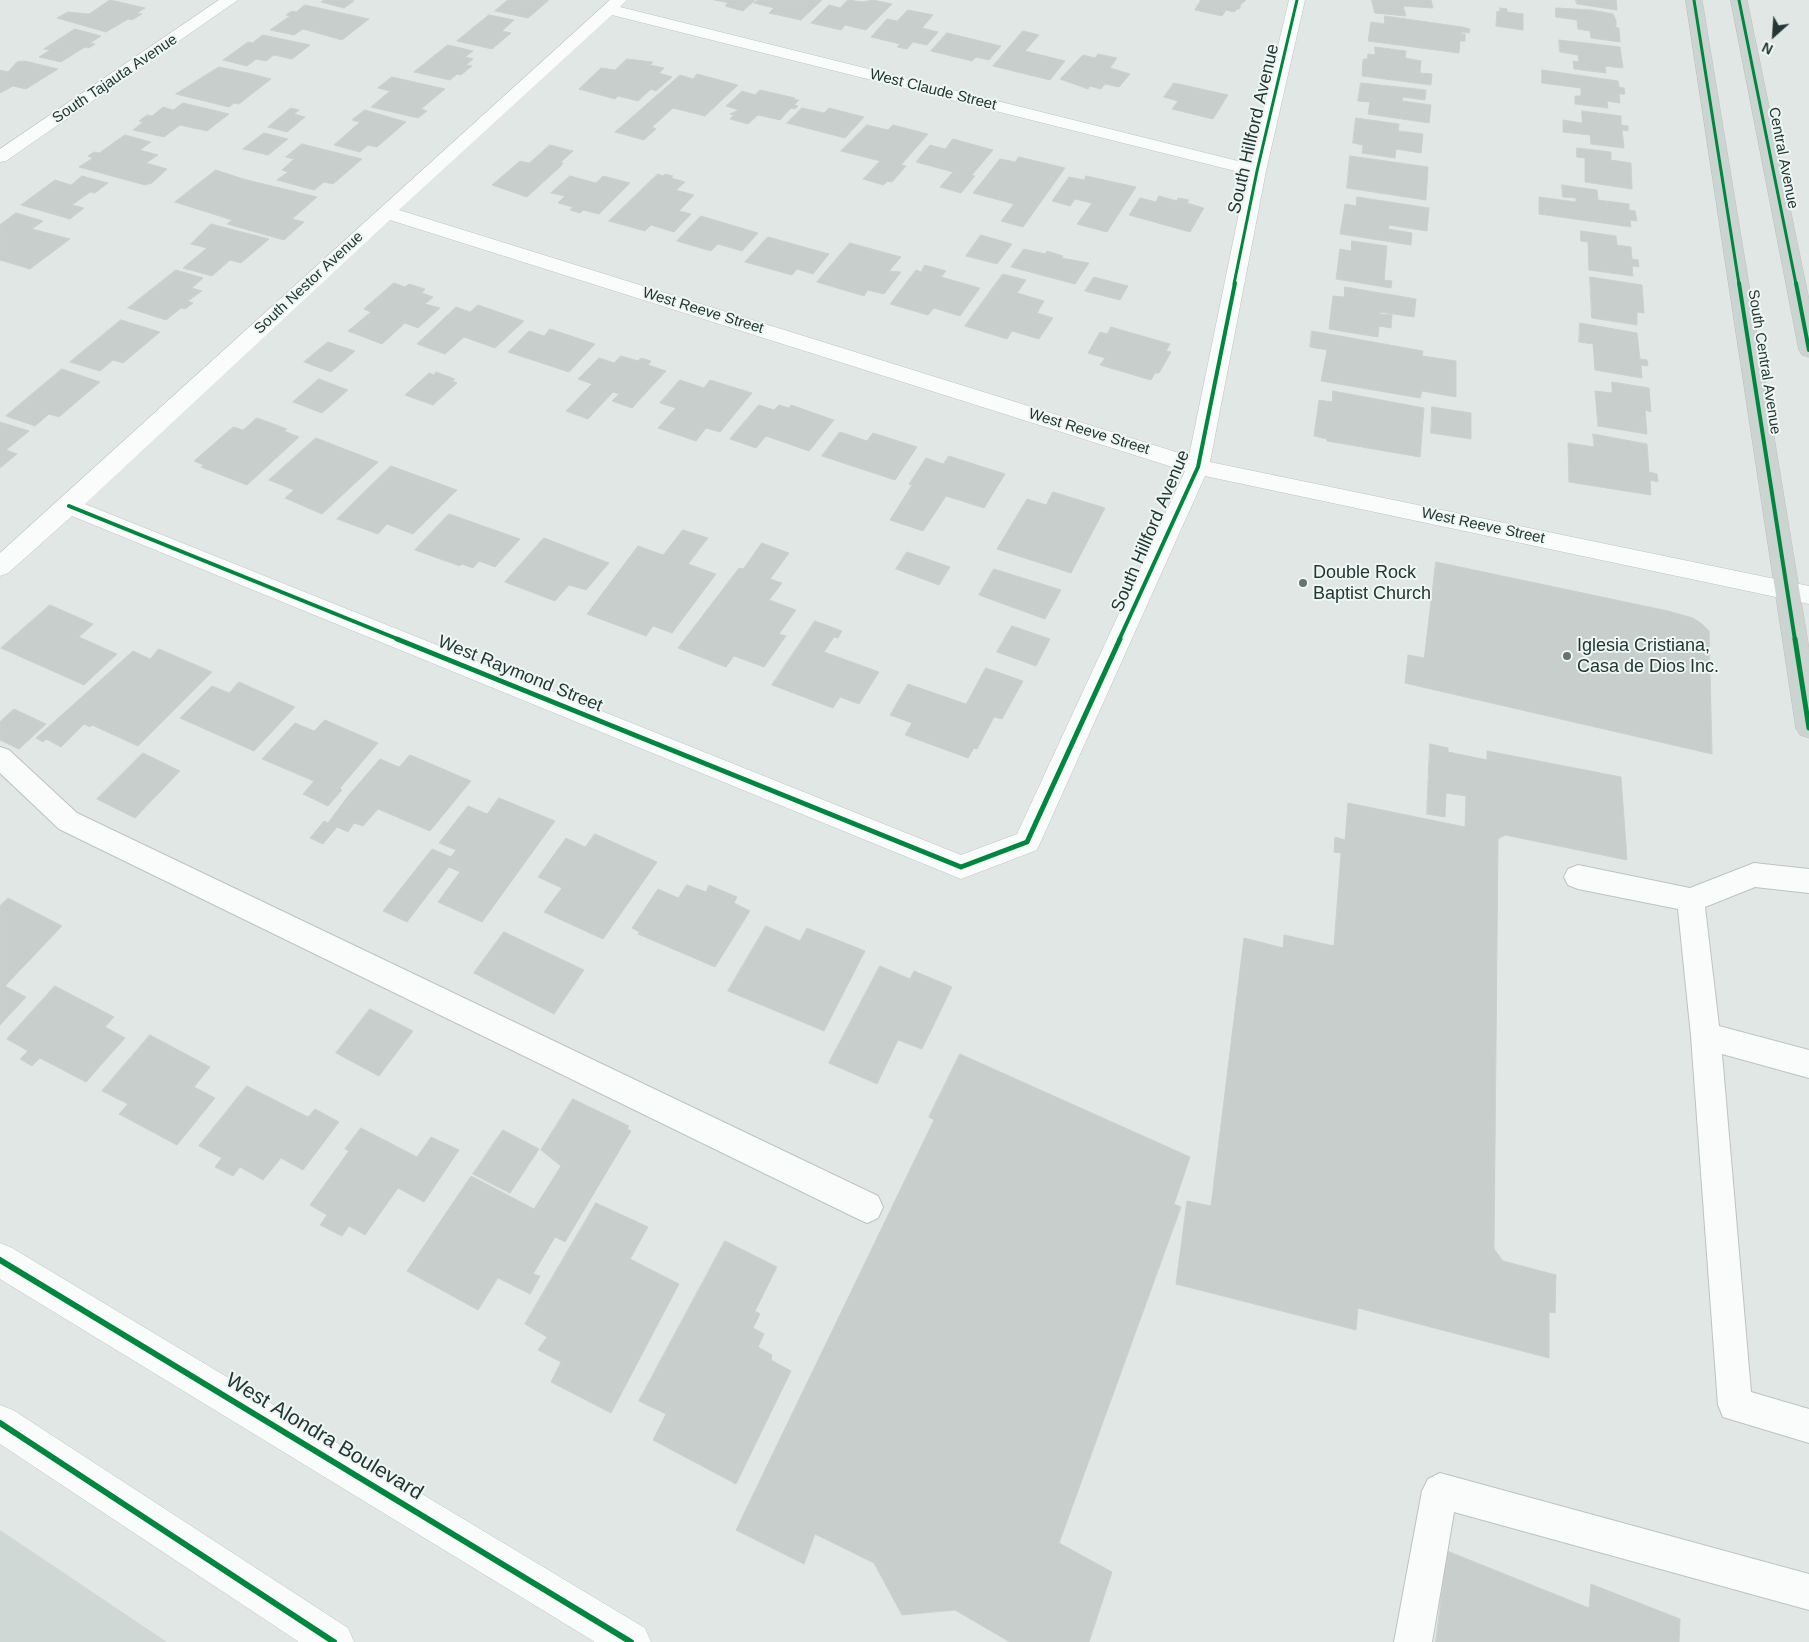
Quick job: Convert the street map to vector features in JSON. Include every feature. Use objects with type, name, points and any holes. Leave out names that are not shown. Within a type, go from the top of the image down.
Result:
[{"type":"main road","name":"South Central Avenue","points":[[1694,0],[1799,593],[1809,728]]},
{"type":"main road","name":"Central Avenue","points":[[1739,0],[1809,350]]},
{"type":"street","name":"South Tajauta Avenue","points":[[0,158],[230,0]]},
{"type":"street","name":"South Hillford Avenue","points":[[961,867],[1027,842],[1198,466],[1257,171],[1297,0]]},
{"type":"street","name":"West Claude Street","points":[[613,5],[1257,171]]},
{"type":"street","name":"South Nestor Avenue","points":[[0,567],[69,506],[385,212],[613,5]]},
{"type":"street","name":"West Reeve Street","points":[[385,212],[1198,466],[1799,593]]},
{"type":"street","name":"West Raymond Street","points":[[69,506],[961,867]]},
{"type":"street","name":"West Alondra Boulevard","points":[[0,1260],[631,1642]]},
{"type":"street","points":[[0,1423],[334,1642]]},
{"type":"lane","points":[[0,757],[68,821],[867,1207]]},
{"type":"lane","points":[[1578,877],[1691,900],[1754,875],[1809,881]]},
{"type":"lane","points":[[1691,900],[1706,1036],[1735,1405],[1809,1426]]},
{"type":"lane","points":[[1706,1036],[1809,1064]]},
{"type":"lane","points":[[1412,1642],[1440,1491],[1809,1592]]},
{"type":"shaded area","points":[[0,1530],[167,1642],[0,1642]]},
{"type":"building","points":[[110,0],[145,8],[137,13],[142,14],[132,20],[128,19],[106,32],[57,18],[68,12],[89,14]]},
{"type":"building","points":[[325,0],[354,1],[344,8],[321,2]]},
{"type":"building","points":[[508,0],[549,0],[528,18],[495,11]]},
{"type":"building","points":[[715,0],[755,0],[743,11],[725,6],[728,3]]},
{"type":"building","points":[[758,0],[822,0],[801,20],[769,13],[774,8],[754,3]]},
{"type":"building","points":[[848,0],[862,2],[873,0],[892,4],[866,30],[845,25],[841,30],[811,23],[829,5],[840,8]]},
{"type":"building","points":[[1201,0],[1246,0],[1239,6],[1241,6],[1239,9],[1234,12],[1226,10],[1222,16],[1195,10]]},
{"type":"building","points":[[1372,0],[1431,0],[1433,8],[1403,6],[1406,16],[1375,13]]},
{"type":"building","points":[[1576,0],[1616,0],[1617,10],[1577,4]]},
{"type":"building","points":[[305,5],[369,19],[342,40],[303,29],[294,35],[270,30],[290,16],[286,15],[292,11],[296,12]]},
{"type":"building","points":[[1500,8],[1507,9],[1507,12],[1523,14],[1523,30],[1496,26],[1497,11],[1500,12]]},
{"type":"building","points":[[1556,8],[1591,10],[1613,14],[1616,26],[1613,27],[1619,28],[1620,42],[1591,38],[1590,31],[1578,29],[1577,20],[1556,17]]},
{"type":"building","points":[[908,10],[933,15],[922,28],[938,32],[927,45],[913,42],[907,49],[897,47],[900,44],[871,37],[887,19],[897,21]]},
{"type":"building","points":[[489,15],[514,20],[502,31],[511,33],[492,49],[457,41]]},
{"type":"building","points":[[1385,16],[1470,29],[1469,33],[1462,32],[1461,34],[1465,34],[1465,41],[1460,41],[1459,53],[1368,41],[1371,22],[1384,24]]},
{"type":"building","points":[[75,29],[101,36],[90,43],[95,44],[89,48],[85,47],[61,62],[39,57],[50,50],[44,49]]},
{"type":"building","points":[[1023,31],[1039,35],[1025,51],[1065,61],[1050,80],[993,66]]},
{"type":"building","points":[[947,33],[1001,46],[989,60],[976,57],[972,61],[931,51]]},
{"type":"building","points":[[263,35],[310,45],[292,59],[274,55],[266,61],[256,59],[247,66],[223,60],[248,42],[252,43]]},
{"type":"building","points":[[1559,40],[1620,47],[1623,68],[1605,66],[1606,73],[1574,69],[1573,61],[1579,62],[1578,55],[1560,52]]},
{"type":"building","points":[[448,45],[473,51],[465,57],[473,59],[466,65],[472,66],[461,75],[457,74],[450,80],[414,72]]},
{"type":"building","points":[[1375,47],[1406,51],[1405,58],[1421,61],[1420,73],[1432,74],[1431,85],[1362,76],[1363,59],[1367,59],[1368,54],[1375,55]]},
{"type":"building","points":[[1098,54],[1117,58],[1110,68],[1130,74],[1119,87],[1105,84],[1101,89],[1090,86],[1088,89],[1060,79],[1083,55],[1095,58]]},
{"type":"building","points":[[627,59],[653,62],[650,65],[664,68],[659,73],[672,77],[656,91],[651,89],[638,101],[618,96],[615,99],[579,89],[601,68],[615,70]]},
{"type":"building","points":[[25,61],[58,69],[26,89],[13,86],[0,93],[0,70],[8,72],[17,62]]},
{"type":"building","points":[[219,67],[271,79],[239,104],[234,103],[229,107],[176,94]]},
{"type":"building","points":[[1542,70],[1618,81],[1619,87],[1624,88],[1625,94],[1619,94],[1620,103],[1607,101],[1608,108],[1575,104],[1575,96],[1581,96],[1581,88],[1542,83]]},
{"type":"building","points":[[697,74],[738,85],[705,116],[673,108],[652,127],[656,129],[644,140],[615,132],[680,75],[693,79]]},
{"type":"building","points":[[392,77],[445,89],[421,109],[427,111],[418,118],[371,107],[390,91],[378,88]]},
{"type":"building","points":[[1174,83],[1228,95],[1213,119],[1172,109],[1178,101],[1164,97]]},
{"type":"building","points":[[1361,83],[1426,90],[1425,100],[1403,97],[1402,101],[1431,105],[1429,123],[1368,114],[1370,102],[1358,101]]},
{"type":"building","points":[[760,90],[795,98],[793,99],[799,100],[794,105],[798,106],[795,109],[791,108],[780,120],[758,115],[748,124],[730,119],[734,115],[730,114],[739,110],[726,106],[742,91],[755,95]]},
{"type":"building","points":[[183,103],[229,114],[207,131],[180,125],[164,137],[133,130],[143,122],[139,121],[147,115],[152,116],[163,107],[173,110]]},
{"type":"building","points":[[291,108],[299,110],[294,114],[305,117],[287,132],[268,127]]},
{"type":"building","points":[[802,108],[824,113],[829,108],[864,117],[845,138],[787,123]]},
{"type":"building","points":[[365,110],[406,122],[377,147],[368,145],[360,152],[334,145],[360,122],[352,120]]},
{"type":"building","points":[[1582,111],[1621,116],[1621,125],[1628,126],[1628,131],[1622,130],[1624,148],[1591,144],[1590,135],[1563,132],[1563,120],[1582,123]]},
{"type":"building","points":[[1356,118],[1399,124],[1398,131],[1423,134],[1421,153],[1396,149],[1395,158],[1362,153],[1363,145],[1353,143]]},
{"type":"building","points":[[867,125],[888,130],[893,125],[928,134],[901,165],[906,166],[892,182],[886,181],[883,185],[863,179],[880,161],[841,151]]},
{"type":"building","points":[[264,133],[288,139],[268,155],[243,149]]},
{"type":"building","points":[[125,135],[151,142],[140,150],[158,155],[146,163],[167,169],[152,183],[145,185],[79,167],[93,158],[88,156],[94,152],[99,153]]},
{"type":"building","points":[[953,139],[993,150],[972,175],[975,176],[961,193],[940,187],[953,172],[916,162],[930,145],[945,149]]},
{"type":"building","points":[[302,144],[362,159],[333,184],[324,182],[314,190],[277,180],[288,172],[282,170],[294,159],[286,157]]},
{"type":"building","points":[[550,145],[573,151],[561,162],[563,163],[561,166],[527,197],[492,185],[520,161],[529,163]]},
{"type":"building","points":[[1577,148],[1611,152],[1611,160],[1631,163],[1632,189],[1585,182],[1585,158],[1577,157]]},
{"type":"building","points":[[1350,156],[1428,167],[1426,200],[1347,188]]},
{"type":"building","points":[[1019,157],[1065,168],[1023,227],[1001,221],[1014,204],[973,193],[1000,159],[1015,162]]},
{"type":"building","points":[[216,170],[243,179],[317,197],[292,219],[304,222],[284,240],[227,224],[232,220],[175,202]]},
{"type":"building","points":[[658,174],[673,176],[671,178],[685,182],[676,190],[694,195],[679,211],[691,214],[674,232],[651,225],[645,231],[609,221]]},
{"type":"building","points":[[82,176],[108,183],[95,193],[90,192],[72,205],[84,208],[70,219],[21,205],[55,180],[71,185]]},
{"type":"building","points":[[570,176],[596,183],[603,176],[630,183],[599,214],[583,210],[580,213],[570,210],[573,207],[558,203],[565,196],[551,193]]},
{"type":"building","points":[[1086,176],[1136,187],[1107,232],[1077,224],[1092,203],[1075,199],[1070,206],[1052,201],[1069,177],[1084,180]]},
{"type":"building","points":[[1562,185],[1597,190],[1598,200],[1629,204],[1629,210],[1635,211],[1637,221],[1630,220],[1631,227],[1539,214],[1539,197],[1576,202],[1576,198],[1563,197]]},
{"type":"building","points":[[1159,196],[1177,201],[1178,198],[1189,200],[1187,203],[1204,208],[1190,232],[1129,215],[1140,198],[1156,202]]},
{"type":"building","points":[[1357,197],[1429,208],[1427,231],[1389,225],[1388,229],[1412,233],[1411,245],[1340,234],[1345,204],[1356,206]]},
{"type":"building","points":[[16,213],[43,221],[32,229],[70,239],[30,269],[0,260],[0,225]]},
{"type":"building","points":[[701,216],[758,233],[742,251],[718,244],[711,251],[677,241]]},
{"type":"building","points":[[211,224],[269,239],[241,263],[230,260],[212,276],[183,268],[207,248],[191,244]]},
{"type":"building","points":[[1581,231],[1616,236],[1617,245],[1631,247],[1632,259],[1638,260],[1639,267],[1632,266],[1633,276],[1589,270],[1588,242],[1581,241]]},
{"type":"building","points":[[981,235],[1012,244],[997,264],[966,256]]},
{"type":"building","points":[[768,237],[829,254],[813,274],[797,269],[792,275],[745,262]]},
{"type":"building","points":[[1352,241],[1387,246],[1384,280],[1392,281],[1391,288],[1336,279],[1340,249],[1351,251]]},
{"type":"building","points":[[850,243],[901,257],[889,271],[901,272],[884,294],[868,290],[864,296],[817,282]]},
{"type":"building","points":[[1024,249],[1045,254],[1047,251],[1063,256],[1061,258],[1089,263],[1075,284],[1011,267]]},
{"type":"building","points":[[925,265],[946,271],[941,277],[980,288],[960,316],[934,308],[928,315],[890,304],[916,270],[921,272]]},
{"type":"building","points":[[176,270],[203,278],[192,288],[202,291],[188,301],[193,303],[185,309],[181,308],[166,320],[128,308]]},
{"type":"building","points":[[1003,274],[1026,280],[1017,293],[1044,301],[1037,313],[1053,318],[1039,339],[1012,331],[1007,339],[965,326]]},
{"type":"building","points":[[1094,277],[1128,286],[1120,300],[1085,291]]},
{"type":"building","points":[[1590,277],[1642,285],[1644,313],[1637,312],[1637,325],[1592,318]]},
{"type":"building","points":[[394,283],[405,287],[409,284],[425,289],[422,293],[433,297],[425,304],[440,308],[418,328],[405,323],[382,344],[348,331],[371,312],[364,309]]},
{"type":"building","points":[[1345,287],[1416,299],[1414,317],[1380,312],[1380,314],[1392,315],[1391,328],[1379,326],[1378,337],[1329,329],[1333,296],[1344,297]]},
{"type":"building","points":[[478,305],[524,321],[495,348],[464,337],[445,354],[417,344],[456,307],[470,312]]},
{"type":"building","points":[[121,320],[160,332],[123,363],[113,360],[100,371],[70,362]]},
{"type":"building","points":[[1580,323],[1637,333],[1640,359],[1647,360],[1648,366],[1641,365],[1642,378],[1595,370],[1593,344],[1579,342]]},
{"type":"building","points":[[1111,327],[1170,344],[1166,351],[1171,352],[1159,373],[1155,373],[1151,380],[1100,365],[1105,358],[1088,353],[1100,332],[1107,334]]},
{"type":"building","points":[[550,329],[595,344],[569,372],[508,352],[529,331],[544,336]]},
{"type":"building","points":[[1312,331],[1423,351],[1422,356],[1456,361],[1456,397],[1422,391],[1420,398],[1321,381],[1327,350],[1310,347]]},
{"type":"building","points":[[328,342],[355,351],[331,372],[304,362]]},
{"type":"building","points":[[621,356],[638,361],[641,358],[651,361],[648,365],[666,371],[632,408],[612,401],[619,394],[613,392],[588,419],[566,411],[592,384],[578,379],[599,358],[614,363]]},
{"type":"building","points":[[62,369],[100,382],[59,417],[49,414],[35,426],[6,416]]},
{"type":"building","points":[[436,372],[455,379],[452,381],[457,383],[433,405],[405,395],[429,373],[434,375]]},
{"type":"building","points":[[319,379],[348,390],[322,413],[293,402]]},
{"type":"building","points":[[680,380],[704,388],[710,380],[752,393],[720,432],[706,428],[696,441],[658,428],[676,408],[660,403]]},
{"type":"building","points":[[1612,382],[1649,388],[1651,412],[1645,410],[1647,434],[1598,426],[1595,391],[1612,393]]},
{"type":"building","points":[[1333,391],[1424,408],[1420,457],[1327,441],[1327,439],[1314,436],[1319,400],[1332,402]]},
{"type":"building","points":[[759,405],[774,410],[779,405],[789,408],[791,405],[834,420],[809,451],[766,436],[756,448],[730,439]]},
{"type":"building","points":[[1432,407],[1471,413],[1471,439],[1431,433]]},
{"type":"building","points":[[257,418],[287,429],[284,431],[299,437],[247,485],[201,467],[204,465],[194,461],[233,427],[243,430]]},
{"type":"building","points":[[0,422],[29,431],[6,450],[17,454],[0,468]]},
{"type":"building","points":[[840,432],[867,441],[873,433],[917,447],[895,480],[822,456]]},
{"type":"building","points":[[1593,434],[1647,444],[1649,472],[1657,474],[1658,482],[1650,480],[1651,495],[1569,482],[1568,443],[1594,447]]},
{"type":"building","points":[[316,438],[378,462],[322,514],[285,498],[294,490],[269,480]]},
{"type":"building","points":[[949,456],[1005,474],[984,508],[946,496],[923,531],[890,520],[912,485],[909,484],[926,458],[943,464]]},
{"type":"building","points":[[391,466],[457,490],[413,534],[387,524],[378,534],[337,519]]},
{"type":"building","points":[[1053,492],[1105,508],[1071,573],[997,549],[1027,499],[1046,505]]},
{"type":"building","points":[[449,514],[520,539],[495,567],[479,561],[473,568],[462,564],[460,566],[415,550]]},
{"type":"building","points":[[683,530],[708,538],[688,564],[716,574],[672,633],[653,626],[646,636],[587,614],[638,546],[663,555]]},
{"type":"building","points":[[544,538],[609,563],[586,590],[569,585],[555,601],[505,582]]},
{"type":"building","points":[[762,543],[789,553],[770,579],[782,583],[769,600],[796,610],[779,634],[786,636],[764,667],[734,656],[726,667],[678,648],[739,568],[743,569]]},
{"type":"building","points":[[907,552],[950,567],[939,585],[896,569]]},
{"type":"building","name":"Iglesia Cristiana, Casa de Dios Inc.","points":[[1436,562],[1668,611],[1693,618],[1702,624],[1709,631],[1712,754],[1405,683],[1408,655],[1424,658]]},
{"type":"building","points":[[994,569],[1061,590],[1045,619],[979,595]]},
{"type":"building","points":[[50,605],[93,624],[79,637],[117,654],[84,685],[1,648]]},
{"type":"building","points":[[815,621],[842,631],[838,638],[834,637],[824,652],[879,672],[859,704],[840,697],[833,708],[772,685]]},
{"type":"building","points":[[1012,626],[1050,639],[1036,666],[997,652]]},
{"type":"building","points":[[159,649],[212,672],[138,746],[92,725],[90,727],[84,724],[61,747],[46,739],[43,742],[36,738],[133,651],[150,659]]},
{"type":"building","points":[[986,668],[1023,681],[1002,719],[994,717],[977,749],[974,748],[968,758],[905,735],[912,723],[890,715],[908,684],[966,704]]},
{"type":"building","points":[[239,682],[295,707],[254,751],[180,718],[212,686],[229,693]]},
{"type":"building","points":[[14,709],[46,724],[19,749],[0,740],[0,722]]},
{"type":"building","points":[[325,720],[378,743],[340,788],[342,790],[328,806],[303,794],[314,781],[262,759],[295,723],[314,731]]},
{"type":"building","points":[[1430,744],[1448,748],[1448,752],[1487,760],[1487,751],[1621,777],[1627,860],[1505,835],[1498,839],[1494,1249],[1503,1261],[1556,1275],[1555,1313],[1549,1312],[1549,1358],[1358,1308],[1356,1330],[1176,1284],[1187,1201],[1211,1206],[1244,938],[1283,948],[1284,935],[1334,946],[1341,853],[1334,852],[1335,837],[1345,840],[1348,803],[1465,827],[1466,796],[1446,793],[1445,817],[1427,814]]},
{"type":"building","points":[[143,753],[180,771],[135,818],[97,799]]},
{"type":"building","points":[[410,755],[471,781],[430,831],[378,809],[363,826],[354,823],[348,832],[337,827],[323,844],[310,838],[324,821],[328,823],[348,796],[380,759],[399,767]]},
{"type":"building","points":[[499,798],[555,821],[482,922],[438,902],[460,872],[449,867],[407,922],[383,911],[432,849],[451,857],[456,850],[439,843],[468,806],[487,814]]},
{"type":"building","points":[[595,834],[657,862],[603,939],[544,912],[562,888],[538,877],[566,838],[585,847]]},
{"type":"building","points":[[687,885],[706,892],[709,885],[737,897],[734,903],[750,911],[715,967],[638,934],[640,932],[632,928],[658,889],[678,898]]},
{"type":"building","points":[[8,898],[62,926],[5,986],[26,997],[0,1025],[0,906]]},
{"type":"building","points":[[766,926],[800,941],[807,928],[865,951],[824,1031],[728,991]]},
{"type":"building","points":[[504,932],[584,970],[554,1014],[474,973]]},
{"type":"building","points":[[880,966],[910,979],[914,971],[952,987],[922,1049],[898,1040],[877,1084],[829,1063]]},
{"type":"building","points":[[55,986],[114,1017],[105,1027],[125,1038],[86,1082],[40,1058],[32,1066],[20,1059],[28,1051],[7,1039]]},
{"type":"building","points":[[370,1009],[413,1031],[379,1076],[336,1053]]},
{"type":"building","points":[[150,1035],[210,1067],[194,1087],[215,1098],[177,1145],[119,1114],[128,1104],[102,1091]]},
{"type":"building","points":[[960,1054],[1190,1157],[1174,1204],[1181,1207],[1059,1543],[1112,1572],[1089,1642],[1010,1642],[955,1610],[902,1615],[874,1563],[815,1534],[804,1564],[736,1530],[934,1120],[929,1117]]},
{"type":"building","points":[[247,1086],[308,1117],[315,1109],[339,1122],[303,1170],[281,1158],[263,1180],[240,1167],[233,1176],[215,1167],[222,1158],[199,1146]]},
{"type":"building","points":[[573,1099],[629,1126],[627,1129],[631,1131],[565,1242],[555,1237],[533,1274],[540,1276],[530,1294],[498,1278],[478,1310],[407,1271],[471,1176],[534,1209],[561,1166],[541,1150]]},
{"type":"building","points":[[361,1128],[417,1157],[431,1137],[459,1150],[424,1202],[398,1188],[365,1235],[349,1226],[342,1236],[320,1225],[327,1215],[310,1205],[349,1151],[345,1149]]},
{"type":"building","points":[[503,1130],[539,1149],[510,1193],[473,1174]]},
{"type":"building","points":[[596,1203],[648,1227],[630,1259],[679,1284],[611,1413],[551,1382],[561,1362],[538,1350],[547,1337],[525,1324]]},
{"type":"building","points":[[725,1241],[777,1267],[755,1311],[760,1314],[753,1328],[764,1334],[758,1347],[772,1355],[771,1360],[791,1371],[736,1484],[653,1440],[666,1414],[639,1401]]},
{"type":"building","points":[[1447,1551],[1589,1608],[1591,1584],[1680,1619],[1679,1642],[1436,1642]]},
{"type":"cycle path","points":[[69,506],[961,867],[1027,842],[1198,467],[1257,171],[1297,0]]},
{"type":"cycle path","points":[[1694,0],[1809,728]]},
{"type":"cycle path","points":[[1739,0],[1809,350]]},
{"type":"cycle path","points":[[0,1260],[631,1642]]},
{"type":"cycle path","points":[[0,1423],[334,1642]]},
{"type":"place","name":"Double Rock Baptist Church","points":[[1303,583]]},
{"type":"place","name":"Iglesia Cristiana, Casa de Dios Inc.","points":[[1567,656]]}]
